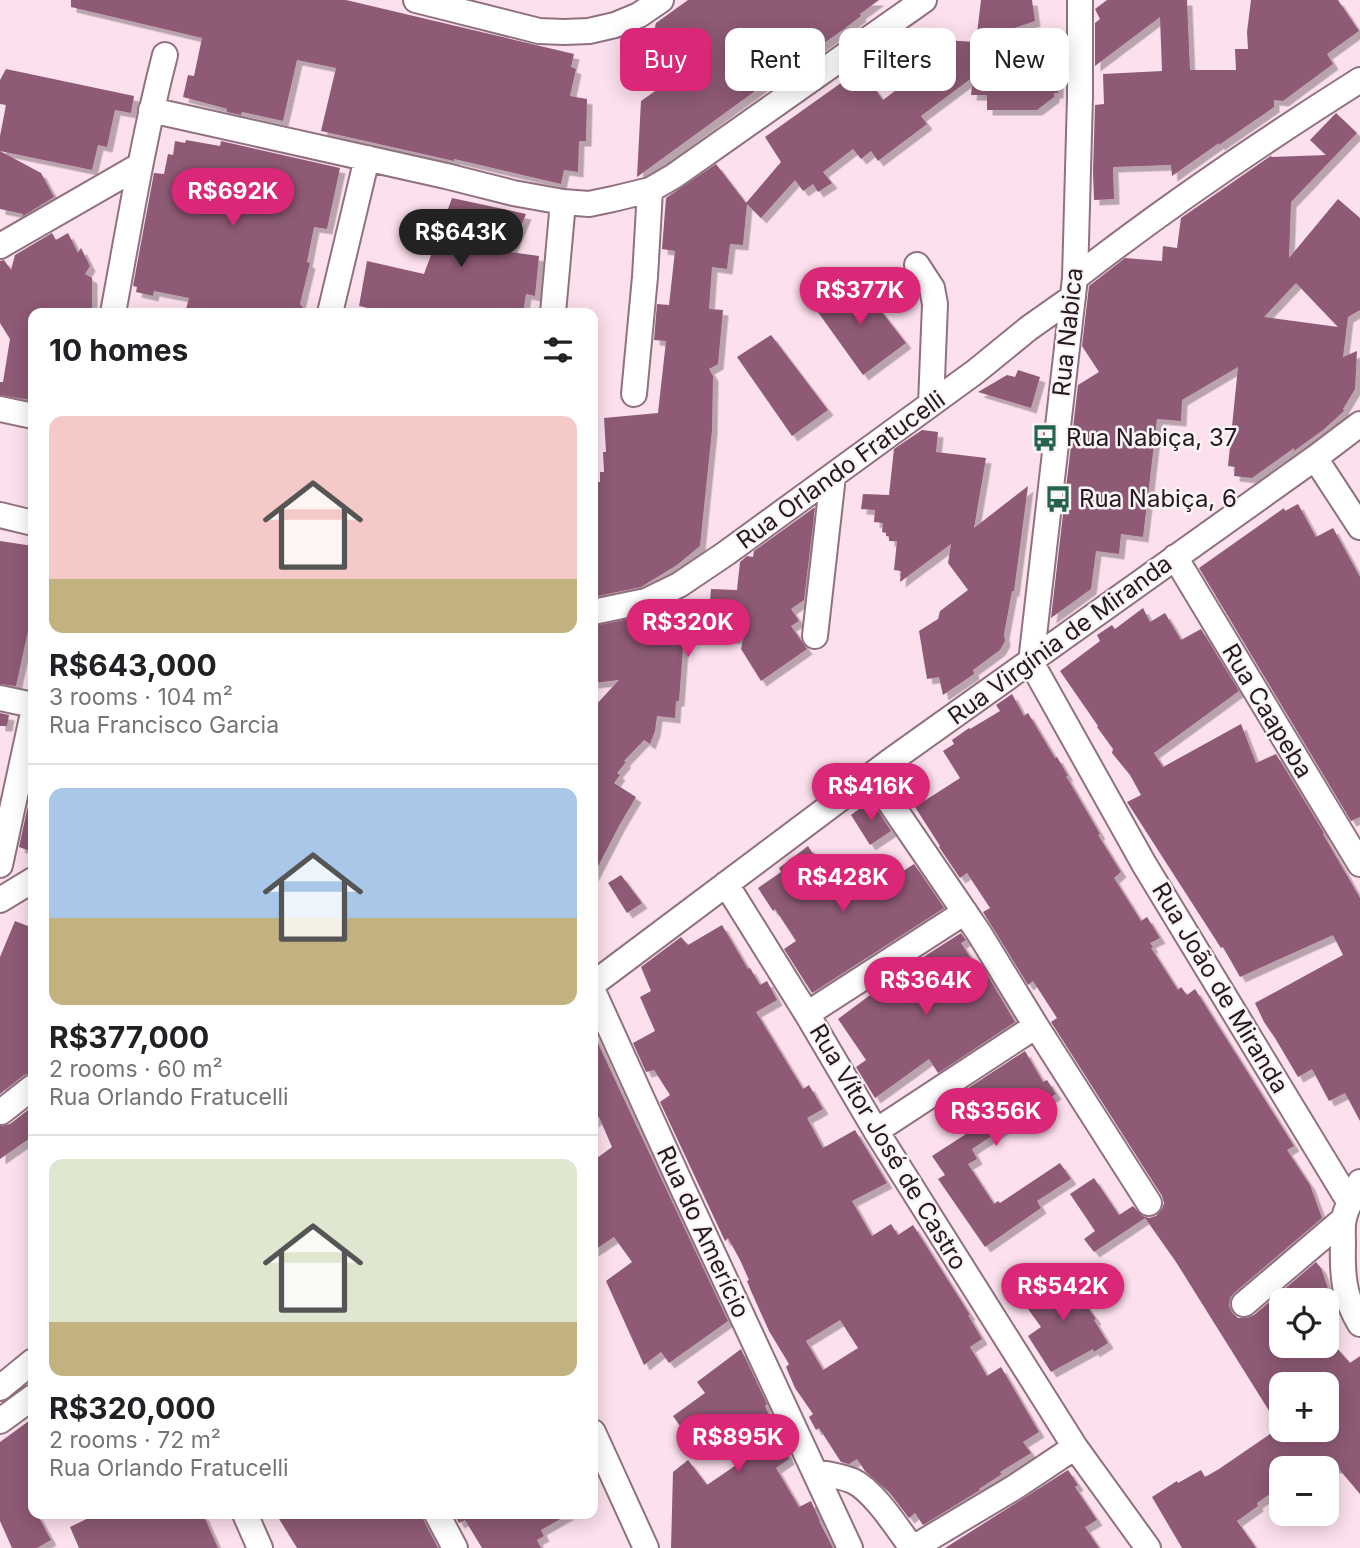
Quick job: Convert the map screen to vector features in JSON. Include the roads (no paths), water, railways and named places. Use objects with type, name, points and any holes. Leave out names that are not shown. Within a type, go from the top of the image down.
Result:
[{"type":"street","points":[[416,0],[538,30],[564,32],[589,31],[615,25],[639,15],[661,0]]},
{"type":"street","points":[[151,110],[513,193],[589,204],[650,190],[674,176],[924,0]]},
{"type":"street","name":"Rua Nabica","points":[[1031,662],[1074,288],[1080,0]]},
{"type":"street","points":[[114,308],[139,166],[165,55]]},
{"type":"street","name":"Rua Orlando Fratucelli","points":[[598,611],[646,601],[679,585],[975,372],[1152,219],[1285,127],[1360,80]]},
{"type":"street","points":[[331,308],[367,158]]},
{"type":"street","points":[[0,246],[139,166]]},
{"type":"street","points":[[634,394],[650,190]]},
{"type":"street","points":[[553,308],[563,202]]},
{"type":"street","points":[[917,265],[932,288],[935,304],[931,404]]},
{"type":"street","points":[[0,409],[28,415]]},
{"type":"street","name":"Rua Virgínia de Miranda","points":[[598,980],[872,776],[1360,424]]},
{"type":"street","points":[[1315,458],[1360,527]]},
{"type":"street","points":[[815,636],[833,476]]},
{"type":"street","points":[[0,515],[28,522]]},
{"type":"street","name":"Rua Caapeba","points":[[1175,557],[1360,864]]},
{"type":"street","name":"Rua João de Miranda","points":[[1031,662],[1144,864],[1351,1202]]},
{"type":"street","points":[[0,698],[28,704]]},
{"type":"street","points":[[0,864],[28,736]]},
{"type":"street","points":[[872,776],[965,912],[1149,1203]]},
{"type":"street","points":[[0,900],[28,883]]},
{"type":"street","name":"Rua Vítor José de Castro","points":[[726,884],[876,1131],[1075,1447],[1148,1548]]},
{"type":"street","points":[[807,1014],[965,912]]},
{"type":"street","name":"Rua do Amerício","points":[[598,1001],[850,1548]]},
{"type":"street","points":[[876,1131],[1035,1026]]},
{"type":"street","points":[[1,1112],[28,1091]]},
{"type":"street","points":[[1244,1304],[1351,1202]]},
{"type":"street","points":[[1351,1202],[1342,1269],[1346,1293],[1360,1324]]},
{"type":"street","points":[[0,1388],[28,1365]]},
{"type":"street","points":[[0,1421],[28,1401]]},
{"type":"street","points":[[598,1443],[646,1548]]},
{"type":"street","points":[[815,1472],[846,1479],[863,1488],[893,1521],[912,1548],[1015,1487],[1075,1447]]},
{"type":"street","points":[[247,1519],[260,1548]]},
{"type":"street","points":[[440,1519],[455,1548]]},
{"type":"place","name":"Rua Nabiça, 37","points":[[1045,438]]},
{"type":"place","name":"Rua Nabiça, 6","points":[[1058,499]]}]
